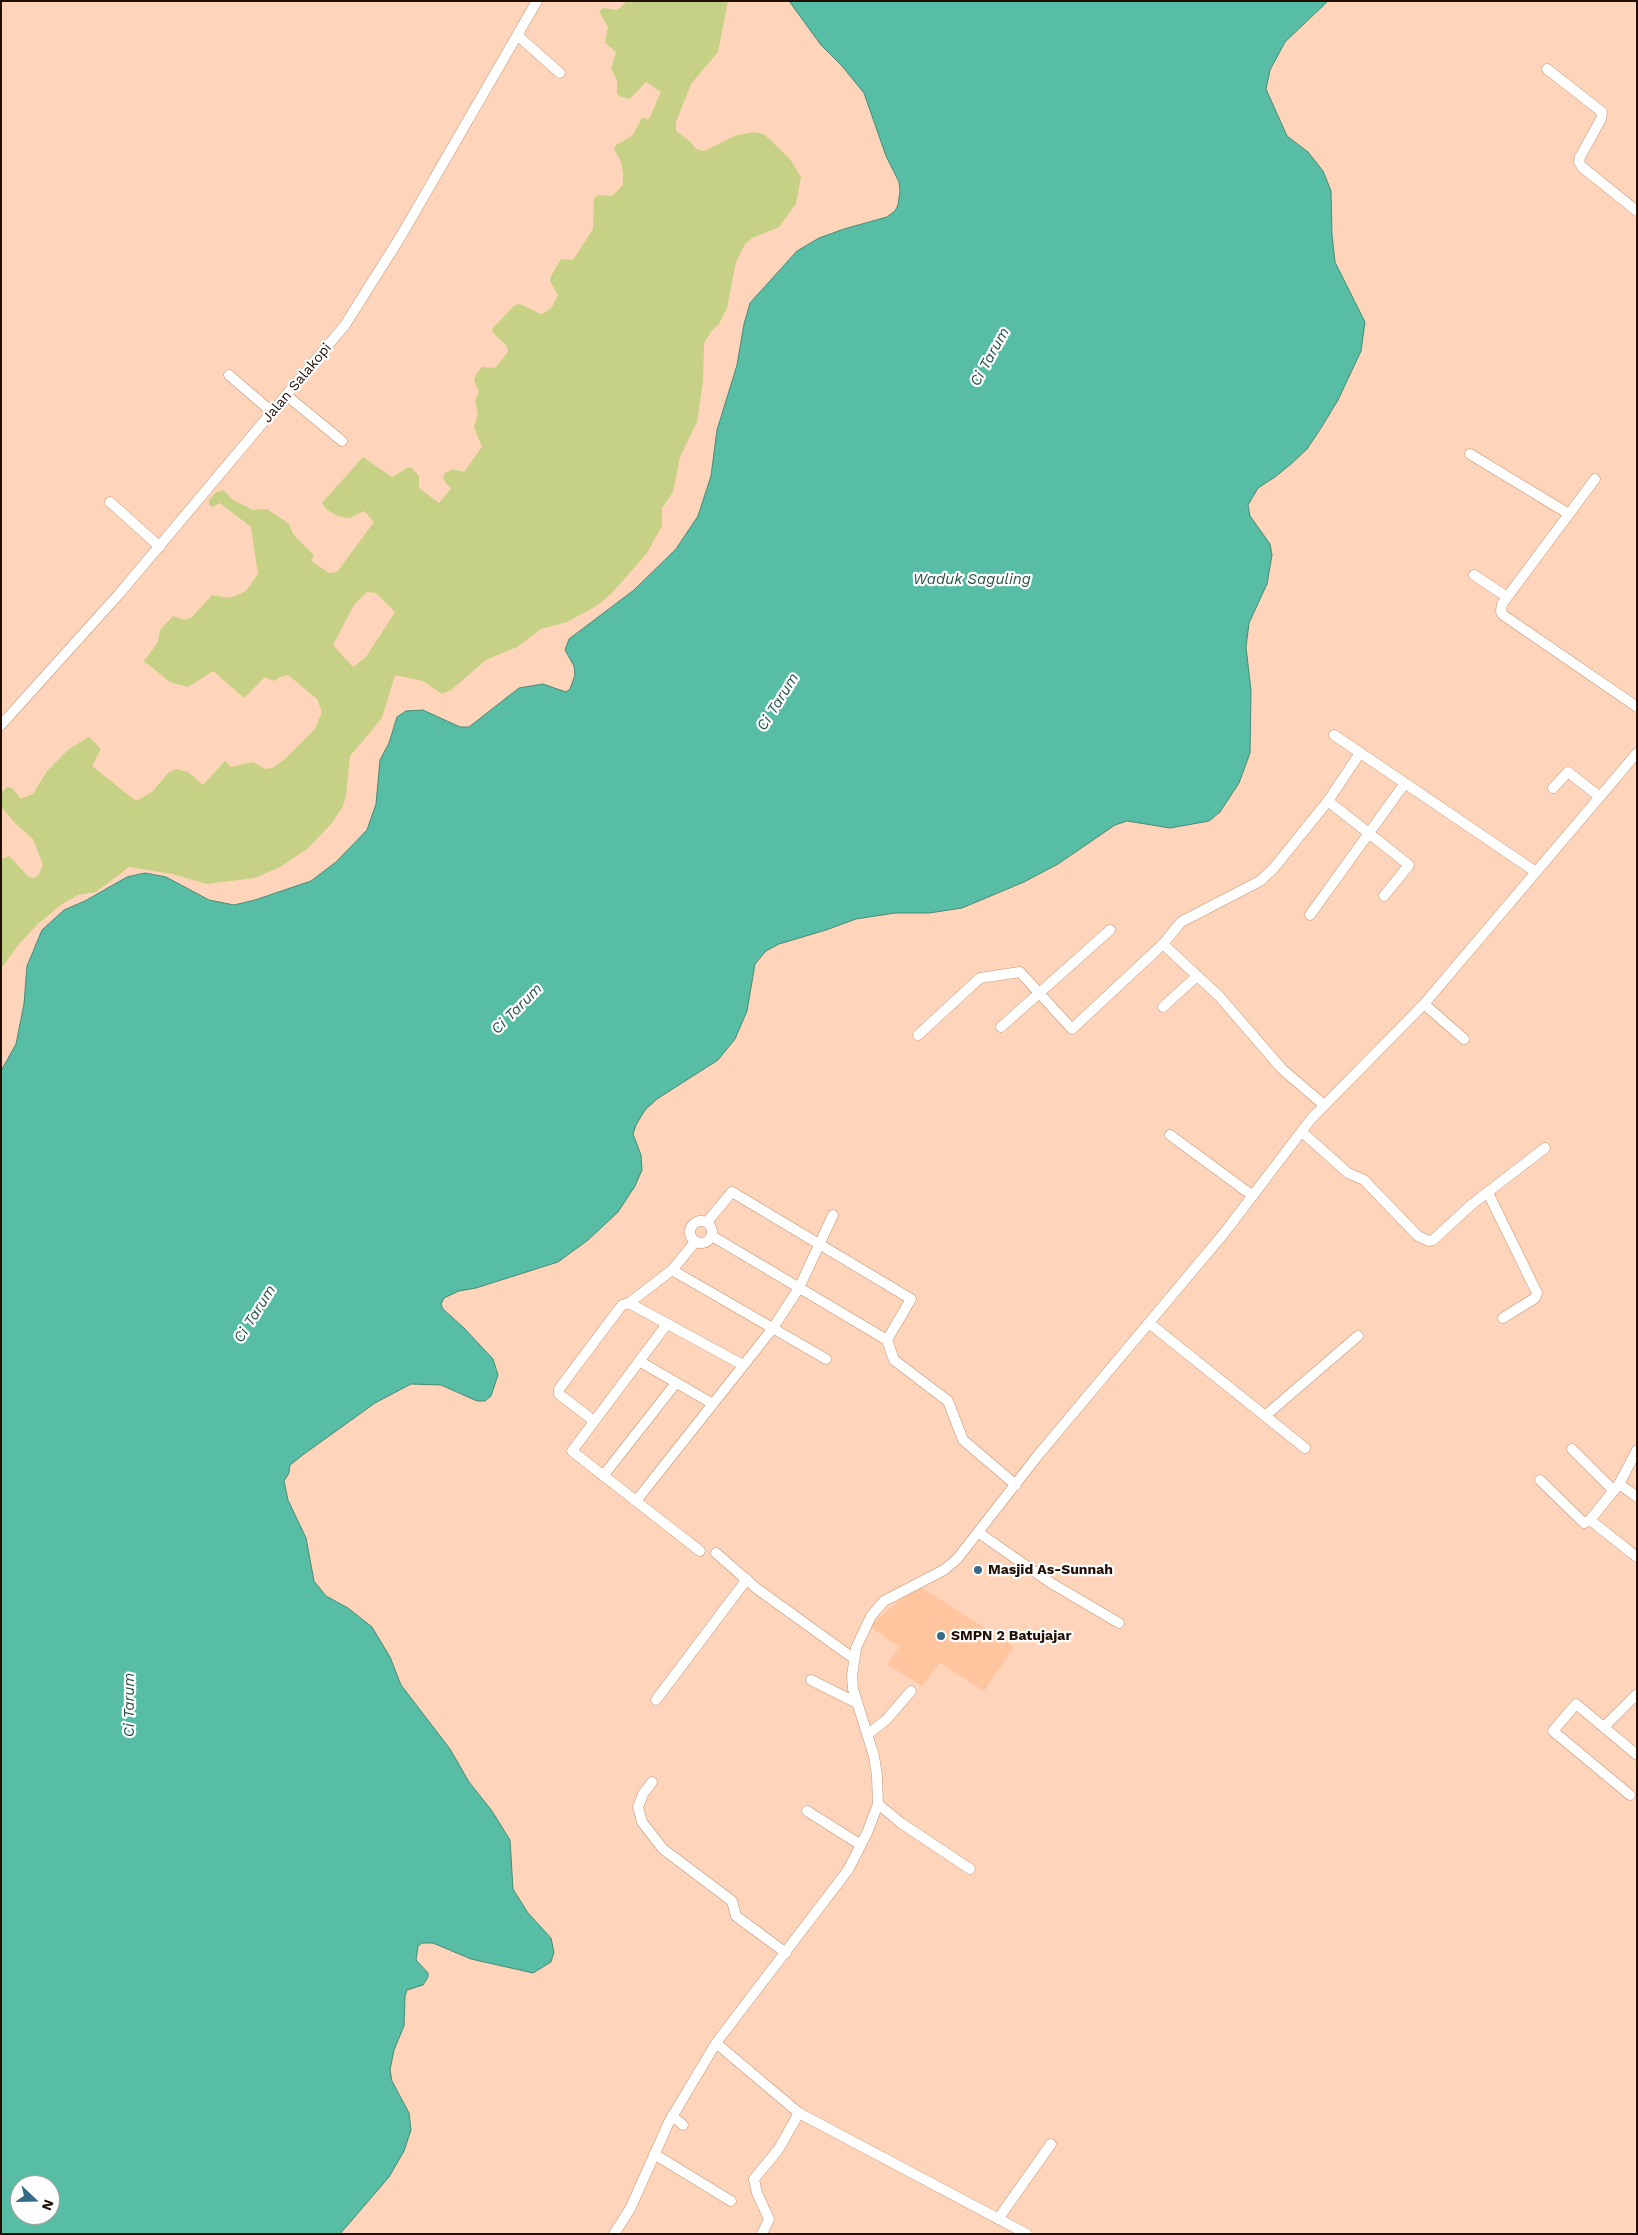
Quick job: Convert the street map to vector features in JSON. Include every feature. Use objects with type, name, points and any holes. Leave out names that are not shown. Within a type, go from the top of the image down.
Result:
[{"type":"street","name":"Jalan Salakopi","points":[[1,725],[160,547],[346,325],[358,308],[537,1]]},
{"type":"street","points":[[517,35],[560,73]]},
{"type":"street","points":[[1547,70],[1602,112],[1601,119],[1579,162],[1582,167],[1637,212]]},
{"type":"street","points":[[229,375],[272,412]]},
{"type":"street","points":[[286,395],[342,441]]},
{"type":"street","points":[[1470,454],[1569,514]]},
{"type":"street","points":[[1596,479],[1501,606],[1503,615],[1637,707]]},
{"type":"street","points":[[110,502],[160,547]]},
{"type":"street","points":[[1474,575],[1508,597]]},
{"type":"street","points":[[1334,735],[1536,872]]},
{"type":"street","points":[[918,1035],[980,978],[1020,972],[1072,1029],[1163,944],[1184,920],[1265,877],[1293,847],[1328,801],[1360,753]]},
{"type":"street","points":[[614,2234],[630,2209],[672,2116],[716,2043],[848,1870],[862,1846],[878,1804],[877,1776],[868,1734],[852,1684],[853,1658],[865,1626],[882,1603],[948,1568],[979,1533],[1039,1454],[1253,1196],[1324,1105],[1424,1004],[1637,753]]},
{"type":"street","points":[[1553,788],[1568,772],[1600,797]]},
{"type":"street","points":[[1310,916],[1405,783]]},
{"type":"street","points":[[1328,801],[1409,865],[1384,896]]},
{"type":"street","points":[[1001,1027],[1110,930]]},
{"type":"street","points":[[1163,944],[1219,996],[1282,1069],[1324,1105]]},
{"type":"street","points":[[1163,1007],[1197,976]]},
{"type":"street","points":[[1424,1004],[1464,1039]]},
{"type":"street","points":[[1302,1132],[1348,1173],[1364,1180],[1424,1240],[1433,1240],[1471,1205],[1545,1148]]},
{"type":"street","points":[[1170,1135],[1253,1196]]},
{"type":"street","points":[[707,1222],[732,1192],[911,1299],[887,1340]]},
{"type":"street","points":[[1488,1193],[1537,1293],[1535,1298],[1503,1318]]},
{"type":"street","points":[[636,1501],[773,1328],[799,1288],[833,1215]]},
{"type":"street","points":[[696,1241],[691,1235],[691,1228],[696,1222],[707,1222]]},
{"type":"street","points":[[696,1241],[707,1241],[712,1236],[712,1228],[707,1222]]},
{"type":"street","points":[[712,1236],[887,1340],[894,1360],[948,1402],[963,1440],[1016,1485]]},
{"type":"street","points":[[594,1421],[559,1394],[559,1389],[622,1305],[629,1302],[672,1270],[696,1241]]},
{"type":"street","points":[[672,1270],[826,1359]]},
{"type":"street","points":[[629,1302],[743,1365]]},
{"type":"street","points":[[1149,1323],[1304,1448]]},
{"type":"street","points":[[667,1324],[572,1452],[700,1550]]},
{"type":"street","points":[[1266,1416],[1358,1336]]},
{"type":"street","points":[[639,1361],[713,1404]]},
{"type":"street","points":[[603,1476],[676,1383]]},
{"type":"street","points":[[1572,1449],[1616,1487],[1637,1497]]},
{"type":"street","points":[[1540,1480],[1584,1523],[1590,1520],[1616,1487],[1637,1450]]},
{"type":"street","points":[[1590,1520],[1637,1557]]},
{"type":"street","points":[[979,1533],[1051,1583],[1119,1622]]},
{"type":"street","points":[[716,1553],[802,1622],[853,1658]]},
{"type":"street","points":[[656,1700],[747,1579]]},
{"type":"street","points":[[811,1680],[857,1703]]},
{"type":"street","points":[[868,1734],[886,1720],[911,1691]]},
{"type":"street","points":[[1604,1727],[1637,1694]]},
{"type":"street","points":[[1630,1795],[1553,1731],[1576,1704],[1636,1753]]},
{"type":"street","points":[[652,1782],[643,1794],[638,1807],[642,1822],[662,1849],[732,1900],[736,1916],[786,1953]]},
{"type":"street","points":[[878,1804],[901,1823],[970,1868]]},
{"type":"street","points":[[807,1812],[862,1846]]},
{"type":"street","points":[[716,2043],[799,2112],[1027,2234]]},
{"type":"street","points":[[762,2234],[769,2219],[757,2193],[754,2179],[778,2150],[799,2112]]},
{"type":"street","points":[[672,2116],[683,2125]]},
{"type":"street","points":[[998,2219],[1051,2144]]},
{"type":"street","points":[[654,2154],[732,2201]]},
{"type":"shaded area","name":"SMPN 2 Batujajar","points":[[918,1585],[1014,1647],[984,1691],[940,1663],[922,1686],[887,1664],[899,1647],[869,1626]]},
{"type":"green space","points":[[627,1],[728,1],[718,52],[691,84],[676,122],[676,131],[691,142],[696,149],[704,151],[737,135],[755,132],[764,134],[790,159],[801,177],[796,204],[779,227],[752,238],[745,244],[736,262],[727,308],[719,324],[712,330],[704,343],[703,382],[697,422],[680,457],[673,492],[662,508],[662,526],[647,553],[613,592],[598,605],[567,622],[541,629],[517,647],[486,660],[451,690],[442,694],[423,681],[395,675],[382,718],[350,756],[346,796],[343,806],[333,822],[307,849],[280,867],[255,878],[207,884],[172,874],[129,867],[96,892],[78,895],[62,904],[38,924],[19,944],[1,969],[1,859],[9,856],[29,877],[33,878],[38,876],[43,865],[33,839],[1,807],[1,793],[7,787],[12,788],[21,799],[33,794],[47,771],[69,749],[89,737],[101,749],[92,766],[136,801],[152,792],[168,773],[176,769],[188,772],[203,785],[225,761],[231,767],[253,762],[265,769],[273,768],[286,758],[315,729],[322,712],[317,699],[288,675],[274,681],[265,677],[244,698],[213,671],[188,687],[170,682],[144,661],[158,642],[160,630],[173,616],[185,620],[191,618],[212,595],[230,598],[246,591],[258,574],[251,527],[220,503],[212,507],[209,505],[209,500],[215,493],[223,490],[233,500],[253,510],[267,509],[289,524],[293,534],[314,555],[311,560],[329,573],[337,572],[374,522],[364,511],[350,518],[340,517],[327,510],[322,503],[363,457],[392,477],[409,467],[413,469],[419,476],[419,488],[439,503],[451,489],[443,478],[445,473],[453,469],[464,472],[482,447],[474,427],[478,414],[475,400],[479,392],[474,380],[476,374],[482,367],[495,368],[508,352],[507,346],[493,333],[492,329],[515,305],[520,304],[541,314],[552,307],[558,295],[550,281],[551,276],[561,259],[573,260],[593,229],[594,198],[598,195],[612,196],[623,185],[621,162],[614,149],[616,145],[632,136],[642,118],[649,119],[661,92],[646,82],[630,99],[617,94],[617,80],[611,68],[616,52],[605,43],[608,27],[599,11],[603,8],[617,10]],"holes":[[[367,592],[376,593],[395,612],[366,657],[353,667],[333,645],[354,605]]]},
{"type":"water","name":"Waduk Saguling","points":[[789,1],[1328,1],[1285,42],[1270,70],[1266,89],[1287,136],[1308,152],[1323,171],[1331,191],[1335,262],[1365,322],[1361,351],[1338,400],[1321,428],[1307,449],[1275,477],[1258,488],[1248,505],[1250,516],[1270,544],[1272,555],[1267,584],[1249,623],[1246,647],[1251,691],[1250,753],[1239,783],[1220,812],[1209,821],[1170,828],[1127,821],[1115,825],[1058,864],[1024,882],[962,908],[929,913],[895,913],[856,919],[779,944],[766,951],[755,964],[747,1011],[735,1039],[718,1060],[657,1099],[645,1110],[636,1125],[633,1134],[641,1155],[642,1170],[635,1186],[618,1212],[588,1240],[558,1262],[476,1288],[459,1291],[444,1298],[441,1304],[443,1309],[493,1359],[498,1375],[491,1396],[485,1401],[477,1401],[441,1385],[411,1384],[375,1403],[290,1465],[289,1473],[284,1481],[288,1500],[306,1538],[314,1581],[326,1596],[348,1608],[372,1627],[390,1657],[401,1685],[450,1749],[469,1782],[492,1811],[510,1840],[513,1889],[528,1913],[551,1938],[554,1952],[551,1962],[533,1973],[471,1959],[433,1943],[422,1943],[418,1946],[416,1960],[428,1973],[428,1977],[423,1985],[407,1990],[404,2026],[394,2050],[390,2070],[392,2081],[409,2113],[411,2130],[404,2151],[389,2177],[340,2234],[1,2234],[1,1071],[16,1044],[24,1004],[27,966],[42,930],[64,910],[85,901],[127,877],[145,873],[166,877],[209,900],[234,905],[311,881],[336,862],[367,830],[376,804],[380,760],[389,743],[397,717],[406,711],[423,710],[460,727],[469,727],[519,688],[543,684],[566,692],[570,689],[575,675],[574,666],[565,650],[569,639],[634,590],[676,549],[698,516],[711,476],[717,430],[737,365],[744,324],[750,303],[797,251],[819,238],[887,217],[895,211],[898,205],[899,182],[886,156],[864,93],[842,66],[821,45]]},
{"type":"place","name":"Masjid As-Sunnah","points":[[978,1570]]},
{"type":"place","name":"SMPN 2 Batujajar","points":[[941,1636]]},
{"type":"water label","name":"Ci Tarum","points":[[990,357]]},
{"type":"water label","name":"Ci Tarum","points":[[778,702]]},
{"type":"water label","name":"Ci Tarum","points":[[517,1009]]},
{"type":"water label","name":"Ci Tarum","points":[[255,1314]]},
{"type":"water label","name":"Ci Tarum","points":[[130,1705]]}]
